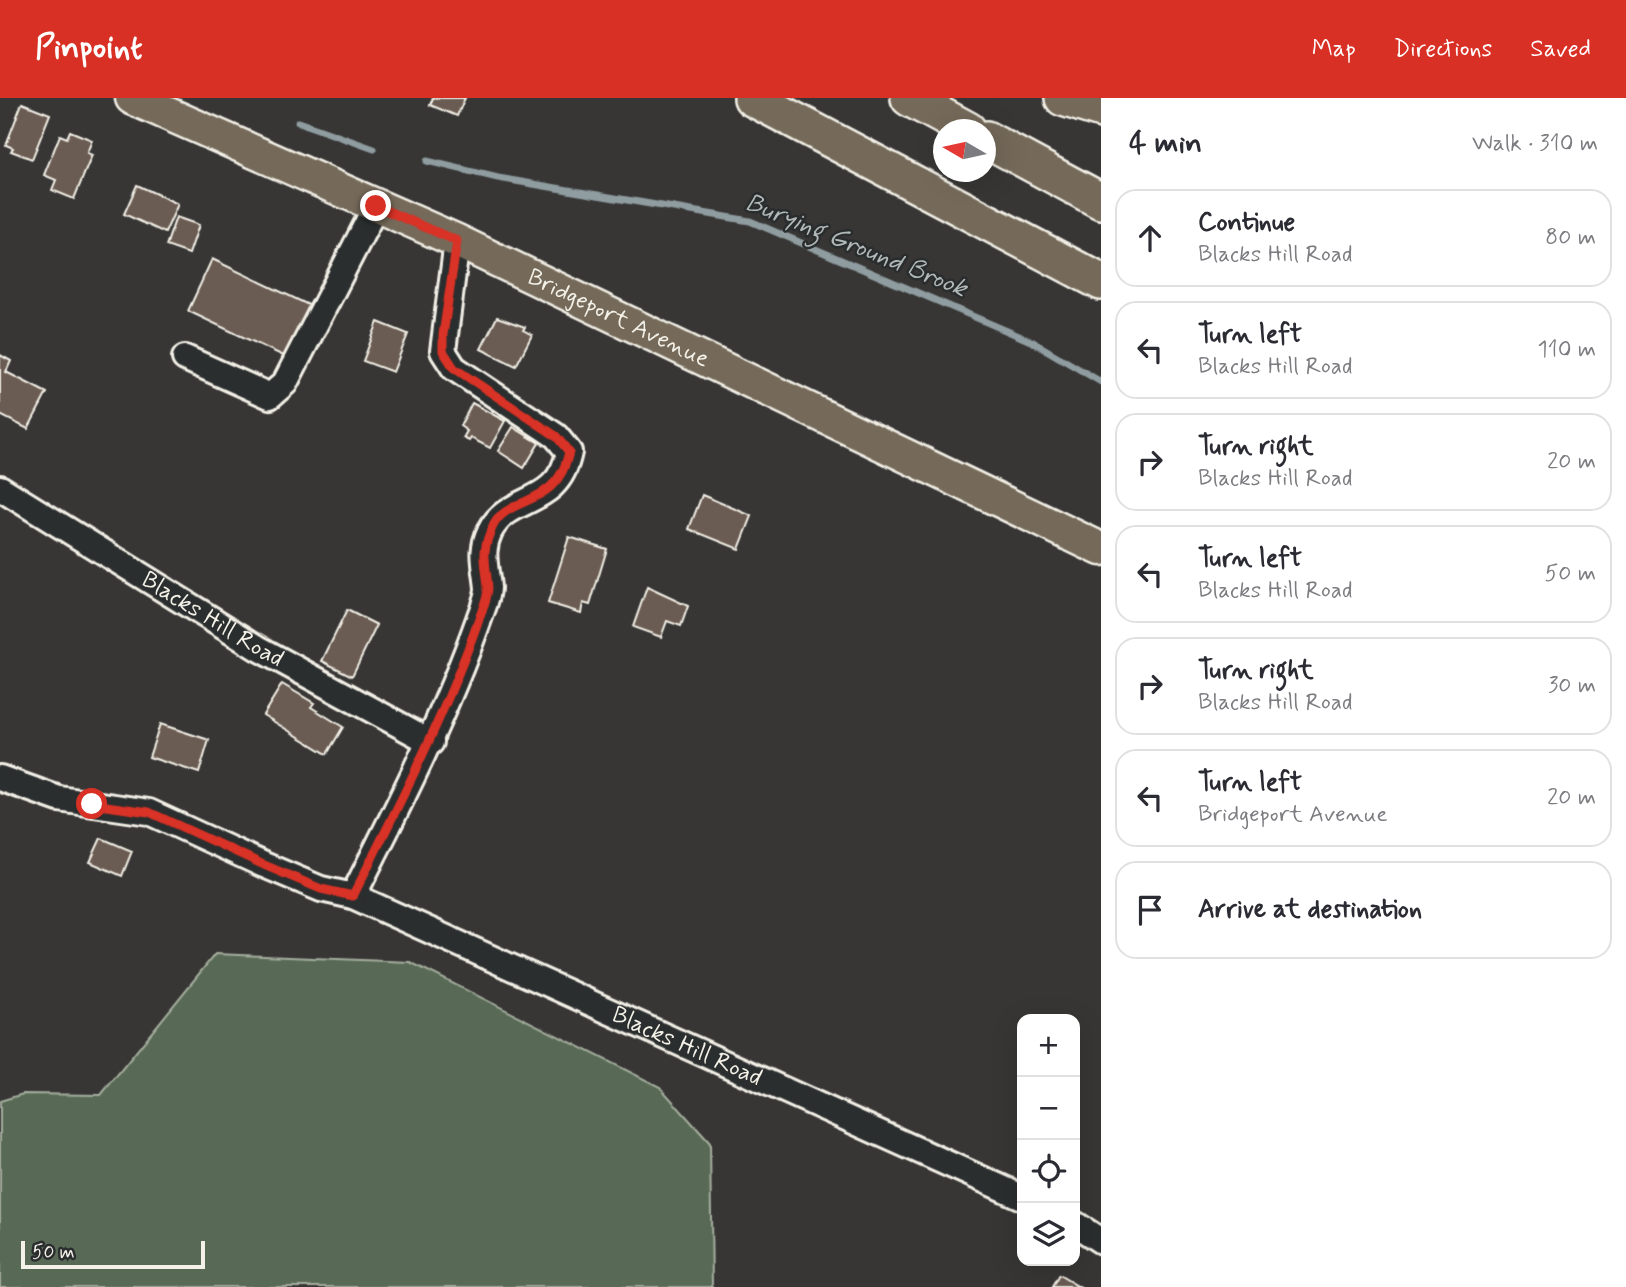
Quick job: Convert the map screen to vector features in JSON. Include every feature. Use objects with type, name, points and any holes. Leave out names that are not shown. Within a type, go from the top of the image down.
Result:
[{"type":"highway","points":[[752,98],[1101,282]]},
{"type":"highway","points":[[909,98],[948,119]]},
{"type":"highway","points":[[1063,98],[1101,110]]},
{"type":"highway","points":[[996,145],[1101,201]]},
{"type":"main road","name":"Bridgeport Avenue","points":[[132,98],[457,241],[1101,549]]},
{"type":"street","points":[[185,358],[270,396],[289,376],[376,206]]},
{"type":"street","points":[[353,896],[430,742],[488,590],[484,544],[497,518],[547,491],[565,472],[569,452],[556,436],[454,368],[443,351],[457,241]]},
{"type":"street","name":"Blacks Hill Road","points":[[0,488],[258,648],[430,742]]},
{"type":"street","name":"Blacks Hill Road","points":[[0,778],[59,799],[149,812],[287,875],[321,889],[353,896],[1017,1195]]},
{"type":"street","points":[[1080,1227],[1101,1241]]},
{"type":"green space","points":[[215,954],[410,962],[660,1087],[710,1143],[712,1287],[0,1287],[0,1101],[23,1094],[101,1095]]},
{"type":"building","points":[[433,98],[465,98],[457,116],[430,105]]},
{"type":"building","points":[[22,103],[50,114],[32,159],[11,151],[13,148],[6,145]]},
{"type":"building","points":[[70,131],[92,140],[87,153],[92,155],[74,199],[52,190],[56,180],[44,175],[60,135],[67,138]]},
{"type":"building","points":[[137,185],[178,204],[165,233],[124,214]]},
{"type":"building","points":[[176,217],[199,225],[189,254],[166,246]]},
{"type":"building","points":[[212,259],[317,309],[292,360],[188,311]]},
{"type":"building","points":[[497,317],[525,327],[523,330],[532,335],[516,366],[481,349]]},
{"type":"building","points":[[378,322],[408,334],[393,372],[363,361]]},
{"type":"building","points":[[0,355],[11,361],[6,372],[47,393],[28,429],[0,415]]},
{"type":"building","points":[[472,403],[505,421],[490,448],[471,438],[469,441],[463,438],[467,431],[460,426]]},
{"type":"building","points":[[513,427],[539,443],[524,468],[498,451]]},
{"type":"building","points":[[702,495],[752,516],[739,549],[689,529]]},
{"type":"building","points":[[569,537],[607,549],[590,605],[583,603],[581,613],[548,603]]},
{"type":"building","points":[[647,587],[688,606],[681,626],[667,621],[661,637],[633,627]]},
{"type":"building","points":[[347,610],[377,625],[352,676],[322,661]]},
{"type":"building","points":[[282,684],[314,703],[311,707],[343,727],[327,754],[263,715]]},
{"type":"building","points":[[160,724],[209,740],[199,773],[149,757]]},
{"type":"building","points":[[101,838],[132,851],[122,876],[90,862]]},
{"type":"building","points":[[1059,1275],[1079,1287],[1052,1287]]},
{"type":"waterway","points":[[298,122],[374,149]]},
{"type":"waterway","name":"Burying Ground Brook","points":[[427,161],[498,178],[750,221],[1033,342],[1101,382]]},
{"type":"route","points":[[92,804],[149,812],[226,849],[321,889],[353,896],[430,742],[480,618],[488,590],[484,544],[497,518],[547,491],[565,472],[569,452],[556,436],[454,368],[443,351],[457,241],[376,206]]}]
